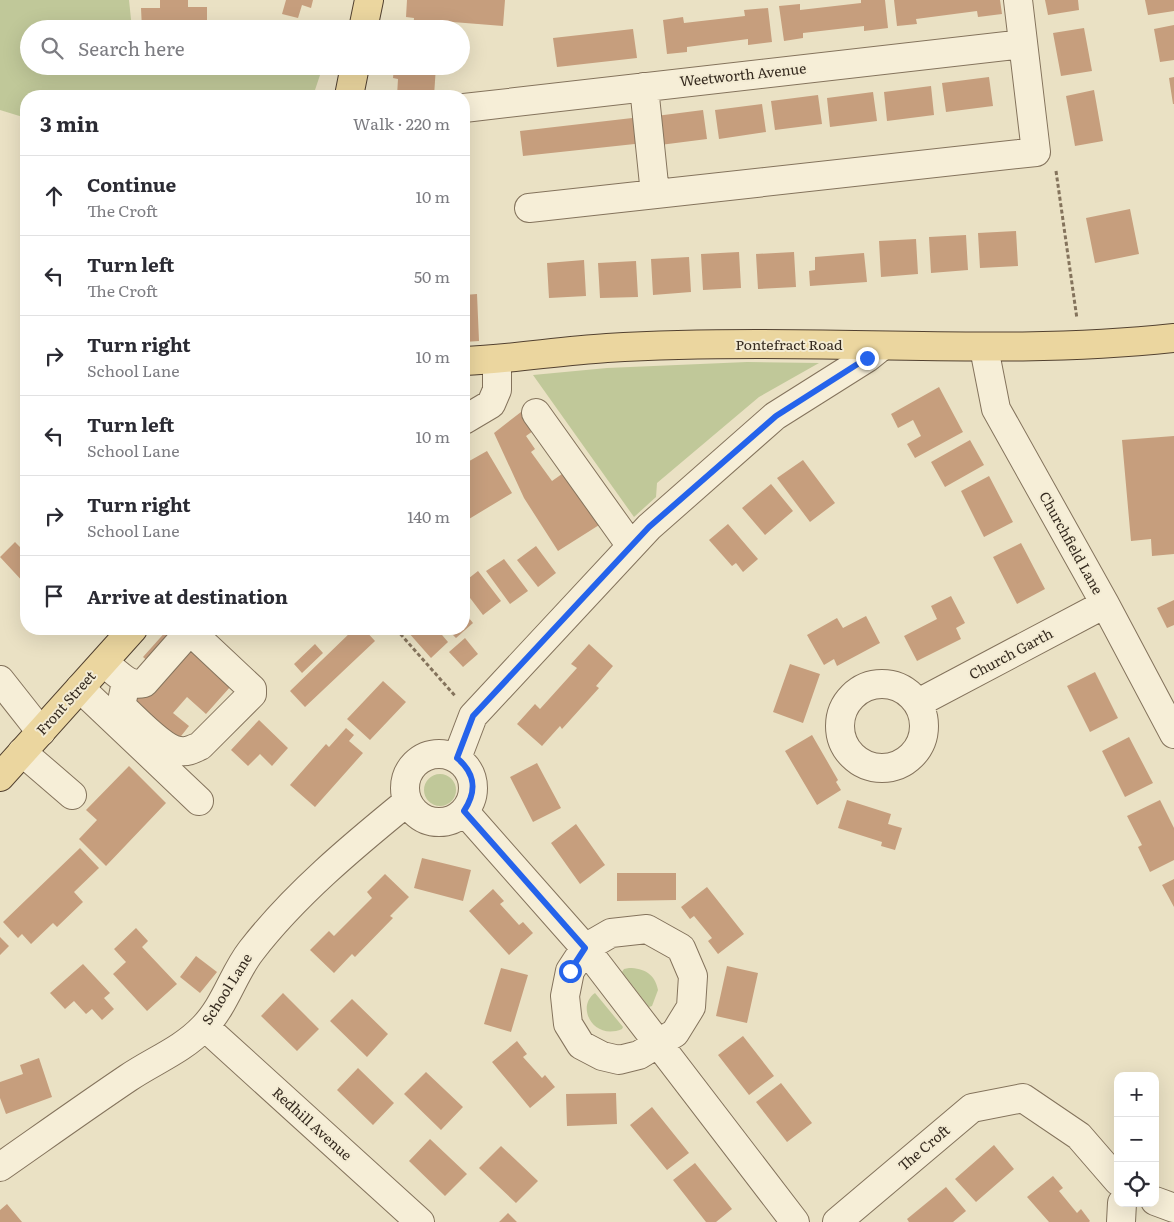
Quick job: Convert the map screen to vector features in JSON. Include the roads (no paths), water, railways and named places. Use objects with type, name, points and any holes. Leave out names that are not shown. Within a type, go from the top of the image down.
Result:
[{"type":"main road","points":[[365,20],[369,0]]},
{"type":"main road","points":[[350,90],[353,75]]},
{"type":"main road","name":"Pontefract Road","points":[[470,361],[497,360],[606,348],[758,344],[984,348],[1045,347],[1122,344],[1174,338]]},
{"type":"main road","name":"Front Street","points":[[0,777],[127,635]]},
{"type":"street","points":[[529,208],[1036,152],[1018,0]]},
{"type":"street","name":"Weetworth Avenue","points":[[470,107],[1023,44]]},
{"type":"street","points":[[644,87],[655,194]]},
{"type":"street","points":[[457,758],[473,716],[649,527],[776,416],[867,358],[882,346]]},
{"type":"street","name":"Churchfield Lane","points":[[984,348],[996,409],[1105,604],[1174,734]]},
{"type":"street","points":[[470,416],[491,404],[497,390],[497,360]]},
{"type":"street","points":[[536,414],[632,546]]},
{"type":"street","name":"Church Garth","points":[[918,704],[1105,604]]},
{"type":"street","points":[[103,661],[126,682],[136,685],[144,683],[184,635]]},
{"type":"street","points":[[126,682],[121,706],[168,747],[179,752],[190,751],[200,746],[252,694],[252,689],[194,635]]},
{"type":"street","points":[[0,680],[41,732]]},
{"type":"street","points":[[80,688],[199,801]]},
{"type":"street","points":[[22,752],[72,795]]},
{"type":"street","points":[[436,753],[457,758],[470,773],[473,783],[470,803],[455,818],[444,822],[433,822],[422,818],[407,802],[404,791],[405,780],[409,770],[425,756],[436,753]]},
{"type":"street","name":"School Lane","points":[[0,1167],[129,1077],[190,1041],[205,1026],[218,1008],[249,952],[285,910],[407,802]]},
{"type":"street","points":[[464,811],[585,948],[795,1222]]},
{"type":"street","points":[[647,929],[681,948],[693,976],[691,1007],[676,1033],[639,1055],[619,1060],[602,1056],[581,1045],[568,1024],[565,996],[570,971],[585,948],[612,933],[647,929]]},
{"type":"street","name":"Redhill Avenue","points":[[205,1026],[420,1222]]},
{"type":"street","name":"The Croft","points":[[837,1222],[972,1108],[1023,1098],[1079,1136],[1114,1176]]},
{"type":"street","points":[[1159,1202],[1174,1208]]},
{"type":"street","points":[[1121,1222],[1122,1207]]}]
